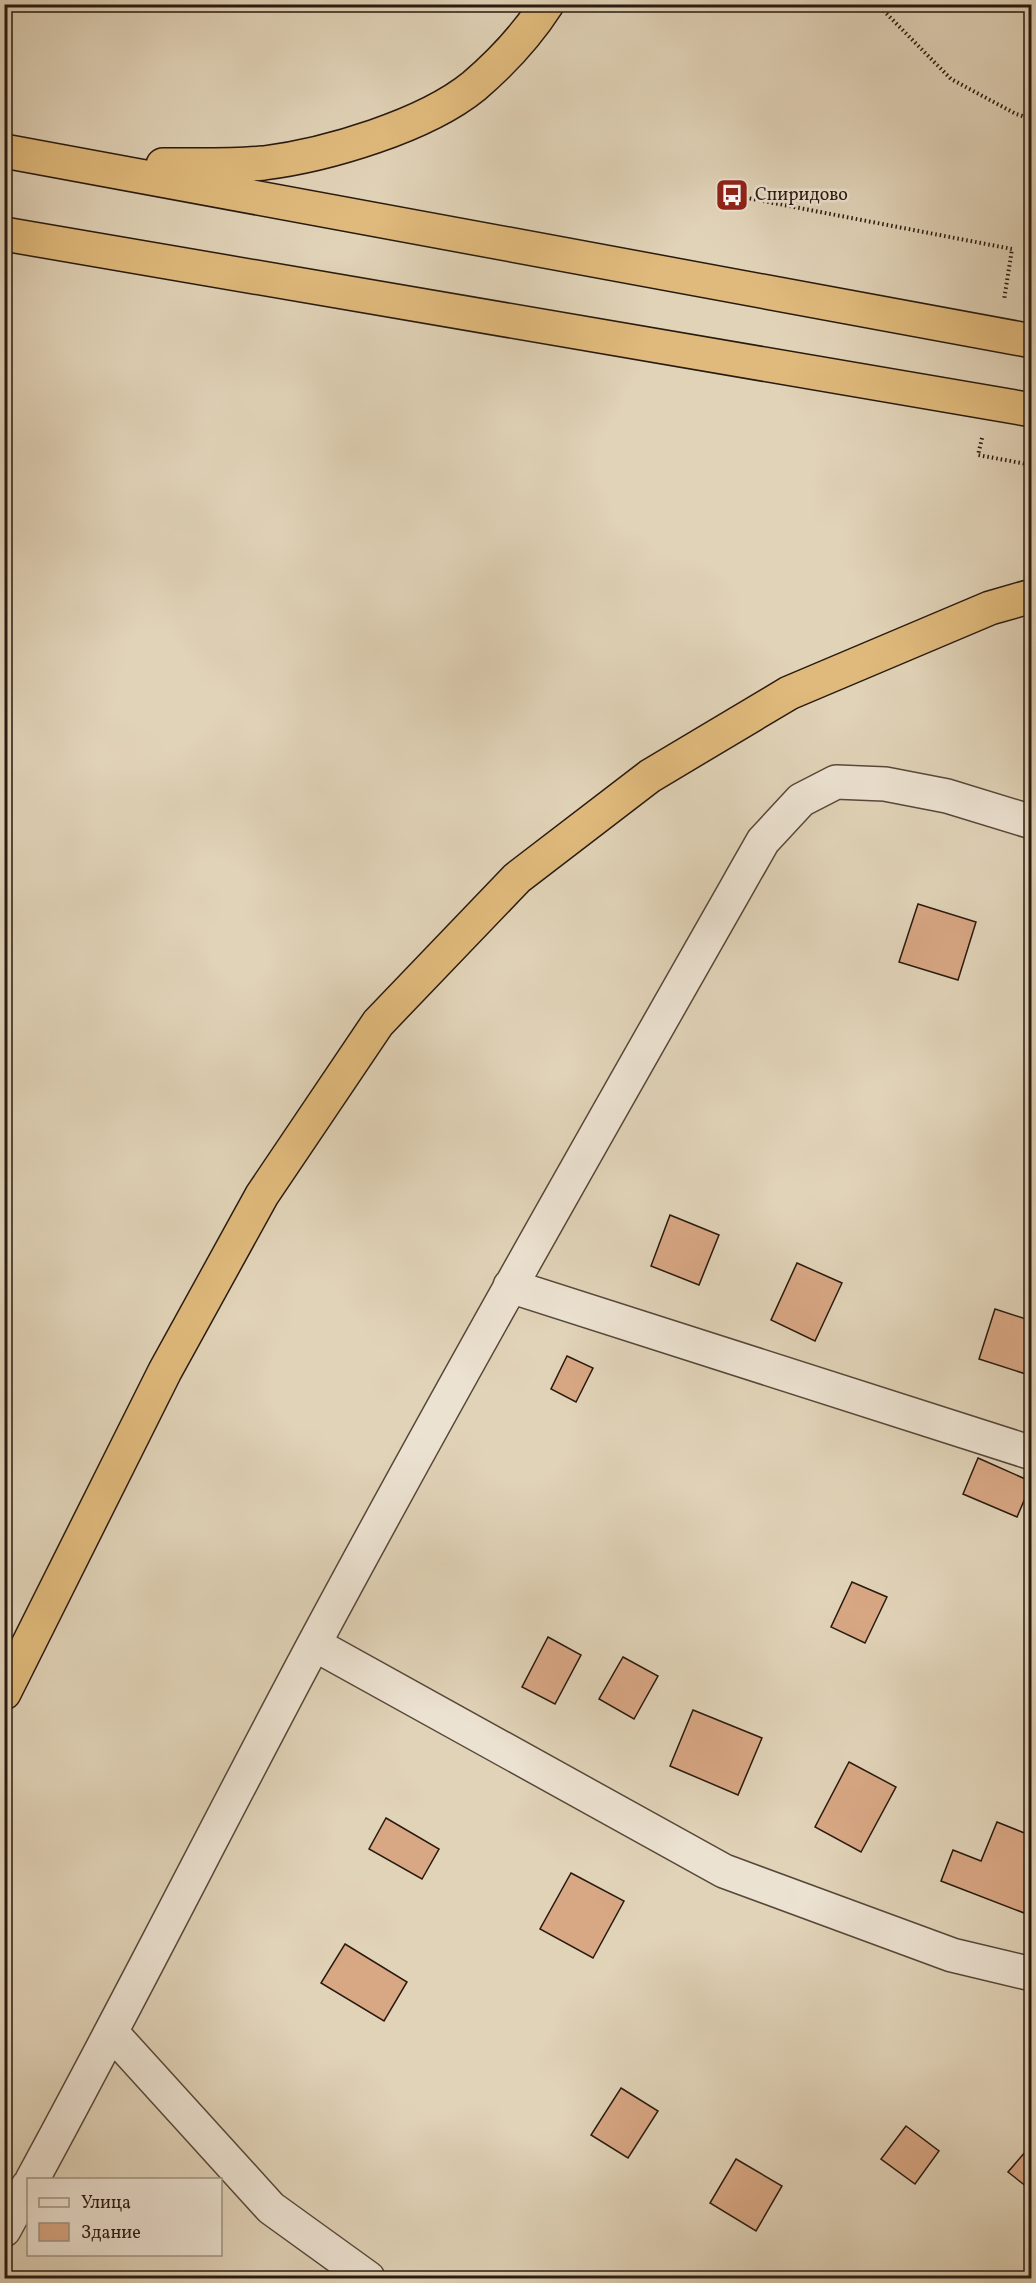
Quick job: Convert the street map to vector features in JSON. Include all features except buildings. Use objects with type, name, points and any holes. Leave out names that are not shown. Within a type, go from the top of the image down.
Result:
[{"type":"highway","points":[[4,151],[129,164],[201,165],[264,163],[336,148],[370,138],[427,114],[472,87],[512,50],[548,4]]},
{"type":"highway","points":[[4,151],[1032,341]]},
{"type":"highway","points":[[4,234],[1032,410]]},
{"type":"highway","points":[[4,1693],[165,1371],[262,1195],[378,1023],[517,878],[650,776],[789,693],[990,608],[1032,596]]},
{"type":"street","points":[[33,2178],[112,2033],[314,1644],[510,1286],[763,841],[801,800],[836,782],[885,784],[947,796],[1032,822]]},
{"type":"street","points":[[510,1286],[1032,1453]]},
{"type":"street","points":[[314,1644],[724,1871],[952,1955],[1032,1974]]},
{"type":"street","points":[[112,2033],[271,2208],[368,2278]]},
{"type":"street","points":[[4,2230],[27,2188]]},
{"type":"path","points":[[877,4],[951,79],[1016,114],[1032,118]]},
{"type":"place","name":"Спиридово","points":[[732,195]]}]
